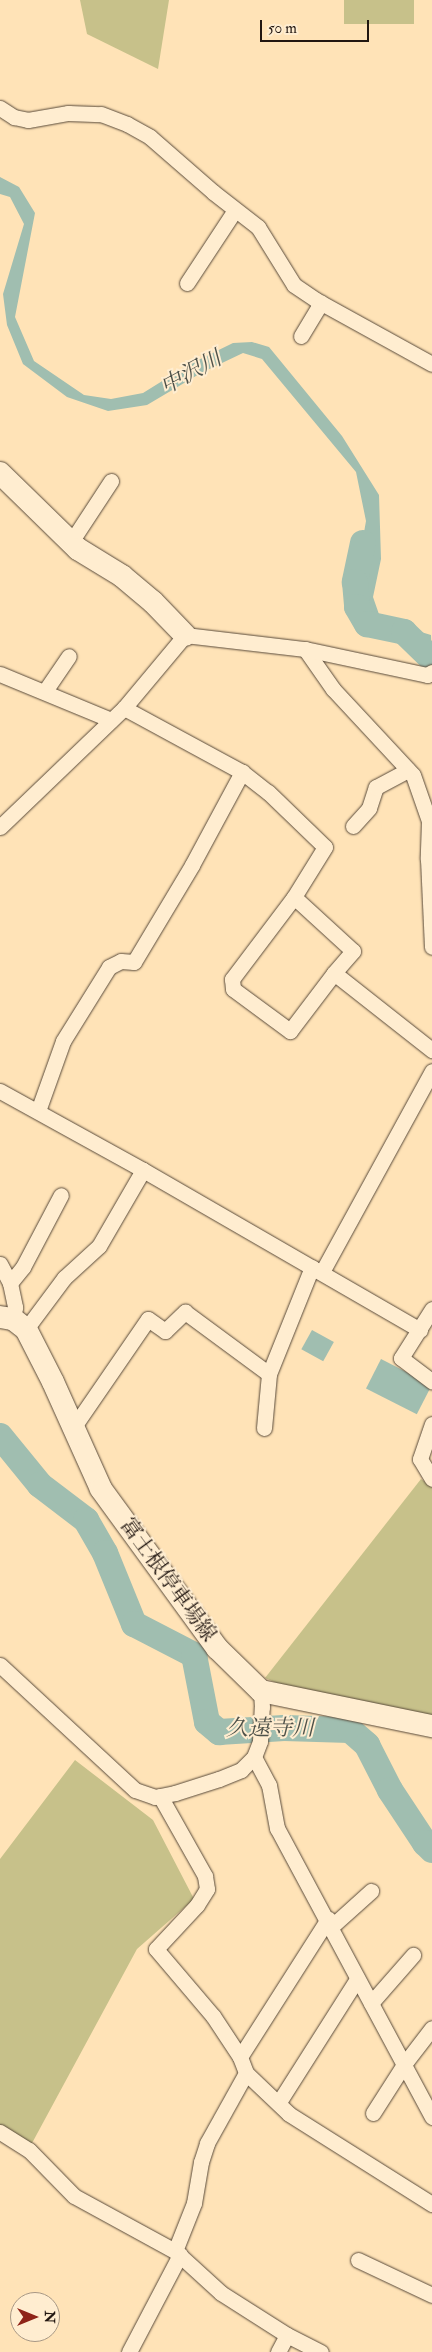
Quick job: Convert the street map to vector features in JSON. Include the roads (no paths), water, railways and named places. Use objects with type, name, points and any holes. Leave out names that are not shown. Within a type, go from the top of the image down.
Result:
[{"type":"main road","points":[[0,473],[78,549],[127,580],[153,602],[185,636]]},
{"type":"main road","name":"富士根停車場線","points":[[10,1321],[53,1382],[101,1489],[217,1648],[262,1699]]},
{"type":"main road","points":[[262,1699],[432,1726]]},
{"type":"street","points":[[0,108],[14,117],[28,120],[68,113],[101,114],[127,124],[150,137],[235,210],[258,227],[294,285],[321,304],[432,364]]},
{"type":"street","points":[[187,283],[235,210]]},
{"type":"street","points":[[301,336],[321,304]]},
{"type":"street","points":[[72,542],[111,481]]},
{"type":"street","points":[[0,827],[124,708],[185,636],[305,649],[430,673]]},
{"type":"street","points":[[305,649],[333,689],[413,775],[429,821],[428,860],[432,947]]},
{"type":"street","points":[[46,691],[68,656]]},
{"type":"street","points":[[0,674],[46,691],[111,720]]},
{"type":"street","points":[[124,708],[242,772],[268,792],[325,847],[294,897],[232,979],[233,989],[290,1031],[353,951],[294,897]]},
{"type":"street","points":[[353,826],[369,808],[376,787],[408,770]]},
{"type":"street","points":[[38,1111],[63,1041],[109,967],[121,961],[134,962],[192,865],[242,772]]},
{"type":"street","points":[[334,973],[432,1050]]},
{"type":"street","points":[[264,1428],[269,1374],[317,1270],[432,1071]]},
{"type":"street","points":[[0,1091],[143,1170],[420,1330]]},
{"type":"street","points":[[10,1321],[64,1278],[99,1246],[143,1170]]},
{"type":"street","points":[[10,1283],[23,1267],[61,1195]]},
{"type":"street","points":[[0,1264],[10,1283],[15,1307],[10,1321]]},
{"type":"street","points":[[432,1309],[401,1358],[432,1381]]},
{"type":"street","points":[[73,1428],[148,1318],[165,1331],[185,1312],[269,1374]]},
{"type":"street","points":[[432,1424],[420,1459],[432,1479]]},
{"type":"street","points":[[0,1666],[135,1790],[155,1797],[219,1779],[241,1770],[254,1757],[260,1741],[262,1699]]},
{"type":"street","points":[[254,1757],[269,1785],[277,1828],[330,1923],[357,1979],[405,2063],[427,2094],[432,2117]]},
{"type":"street","points":[[160,1796],[205,1876],[208,1889],[197,1905],[156,1949],[214,2016],[240,2057],[246,2073],[279,2102],[289,2114],[432,2204]]},
{"type":"street","points":[[240,2057],[330,1923],[371,1890]]},
{"type":"street","points":[[371,2003],[412,1954]]},
{"type":"street","points":[[279,2102],[357,1979]]},
{"type":"street","points":[[373,2113],[405,2063],[432,2028]]},
{"type":"street","points":[[130,2352],[178,2253],[194,2203],[201,2162],[207,2143],[246,2073]]},
{"type":"street","points":[[0,2132],[29,2150],[74,2196],[178,2253],[221,2293],[287,2335],[321,2352]]},
{"type":"street","points":[[358,2260],[432,2295]]},
{"type":"street","points":[[278,2352],[287,2335]]},
{"type":"water","points":[[0,177],[19,187],[35,213],[15,317],[34,361],[84,395],[111,399],[143,393],[188,365],[233,343],[252,342],[269,347],[342,436],[379,495],[381,559],[373,597],[381,620],[431,635],[432,662],[417,648],[372,628],[362,615],[356,578],[366,521],[356,472],[262,359],[243,353],[201,373],[147,405],[108,411],[67,397],[23,364],[7,325],[3,294],[24,224],[10,197],[0,194]]},
{"type":"water","points":[[312,1330],[334,1342],[323,1361],[301,1349]]},
{"type":"water","points":[[381,1359],[432,1385],[417,1414],[366,1388]]},
{"type":"waterway","name":"中沢川","points":[[363,543],[355,582],[357,607],[367,624],[404,632],[432,659]]},
{"type":"waterway","name":"久遠寺川","points":[[0,1436],[40,1485],[86,1520],[105,1553],[134,1624],[194,1655],[207,1722],[219,1732],[284,1728],[350,1730],[367,1745],[390,1790],[425,1843],[432,1850]]}]
